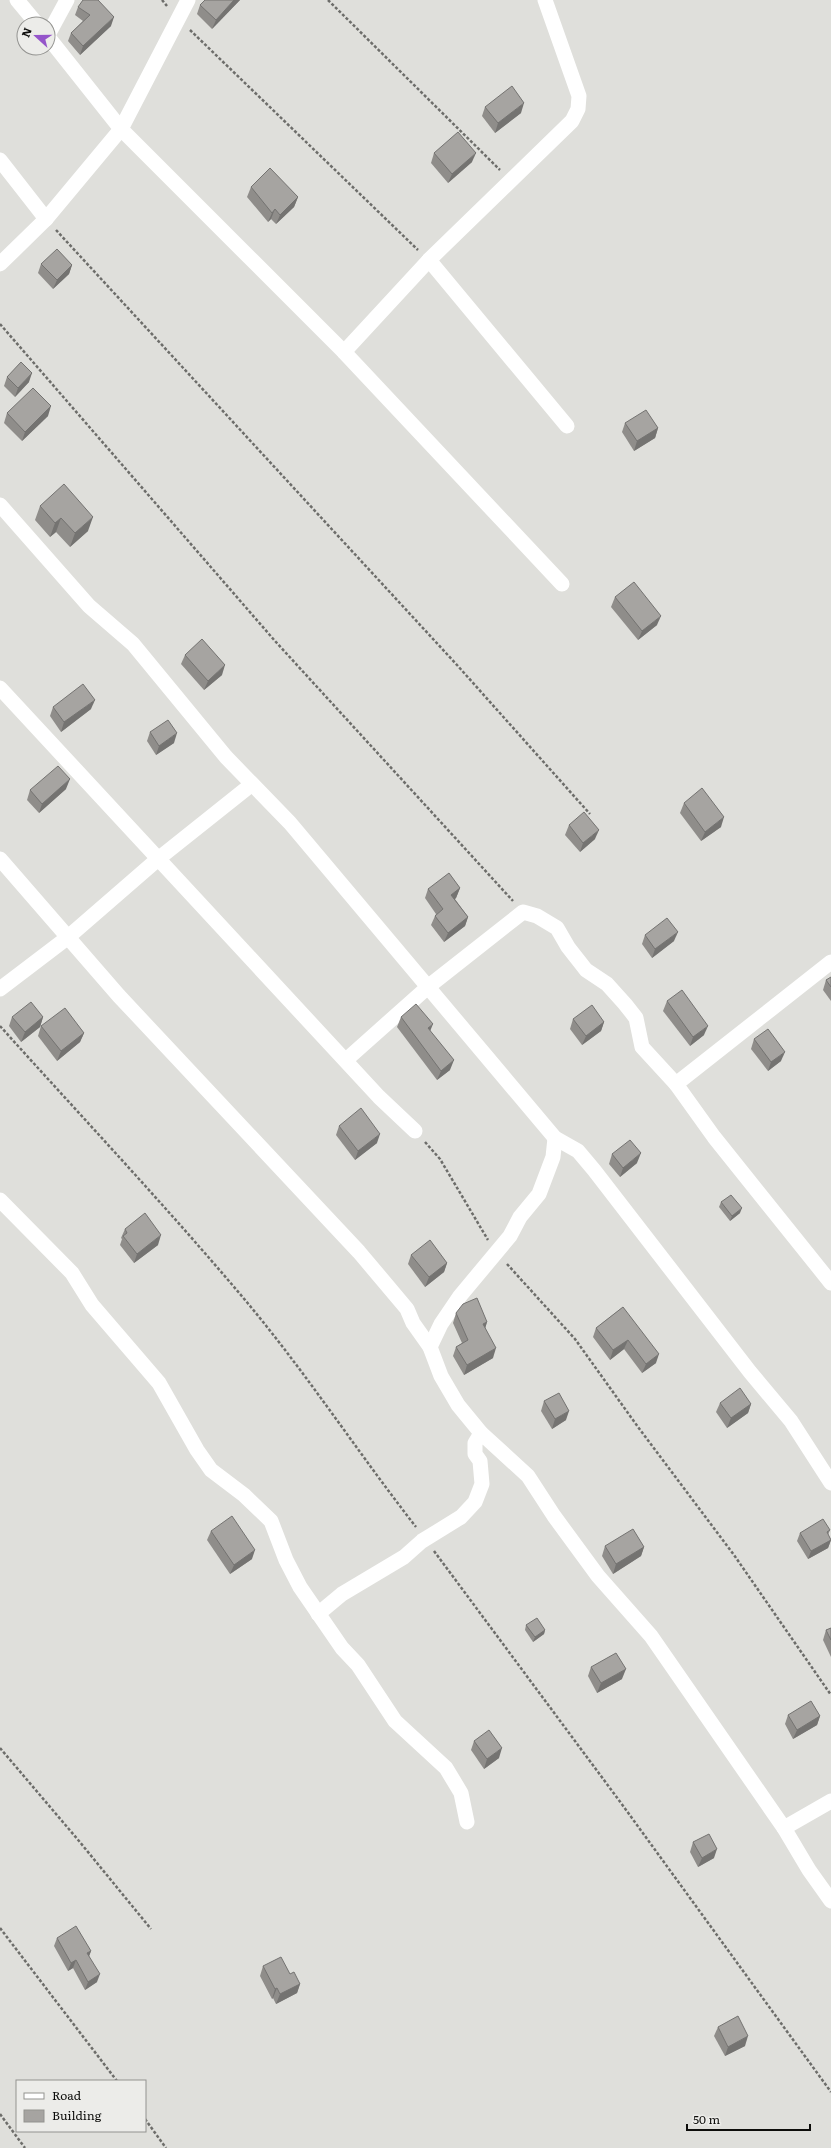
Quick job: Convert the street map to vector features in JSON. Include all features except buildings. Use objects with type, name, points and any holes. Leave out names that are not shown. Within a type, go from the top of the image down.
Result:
[{"type":"street","points":[[17,0],[30,16]]},
{"type":"street","points":[[56,21],[67,0]]},
{"type":"street","points":[[0,264],[46,219],[121,128],[188,0]]},
{"type":"street","points":[[344,352],[429,260],[572,121],[578,109],[579,96],[575,81],[545,0]]},
{"type":"street","points":[[56,46],[121,128],[344,352],[562,584]]},
{"type":"street","points":[[0,160],[46,219]]},
{"type":"street","points":[[429,260],[567,426]]},
{"type":"street","points":[[0,505],[89,606],[132,644],[226,757],[290,823],[429,986],[555,1138],[578,1151],[750,1372],[791,1421],[831,1483]]},
{"type":"street","points":[[0,688],[379,1097],[415,1131]]},
{"type":"street","points":[[0,989],[68,938],[158,859],[252,784]]},
{"type":"street","points":[[0,859],[68,938],[190,1074],[359,1252],[407,1309],[413,1323],[430,1347],[441,1376],[458,1405],[481,1433],[528,1476],[554,1516],[598,1576],[651,1636],[784,1828],[808,1870],[831,1901]]},
{"type":"street","points":[[346,1060],[429,986],[523,912],[537,916],[557,928],[568,947],[586,970],[607,984],[625,1004],[636,1018],[642,1046],[676,1084],[714,1137],[831,1283]]},
{"type":"street","points":[[676,1084],[831,962]]},
{"type":"street","points":[[430,1347],[441,1324],[460,1296],[510,1236],[520,1217],[538,1194],[553,1157],[555,1138]]},
{"type":"street","points":[[0,1200],[72,1273],[92,1305],[159,1383],[197,1450],[211,1470],[244,1495],[271,1521],[293,1574],[318,1614],[342,1648],[358,1665],[395,1721],[446,1768],[461,1793],[467,1822]]},
{"type":"street","points":[[318,1614],[342,1594],[404,1557],[422,1542],[461,1517],[475,1502],[482,1484],[480,1461],[475,1454],[475,1443],[481,1433]]},
{"type":"street","points":[[784,1828],[831,1800]]},
{"type":"path","points":[[162,0],[178,19],[429,260]]},
{"type":"path","points":[[328,0],[511,181]]},
{"type":"path","points":[[46,219],[457,665],[590,814]]},
{"type":"path","points":[[0,324],[276,640],[523,912]]},
{"type":"path","points":[[415,1131],[440,1160],[496,1252],[575,1339],[638,1427],[734,1555],[831,1695]]},
{"type":"path","points":[[0,1748],[79,1840],[150,1929]]},
{"type":"path","points":[[0,1928],[116,2080]]},
{"type":"path","points":[[0,2114],[25,2148]]},
{"type":"path","points":[[146,2120],[166,2148]]}]
